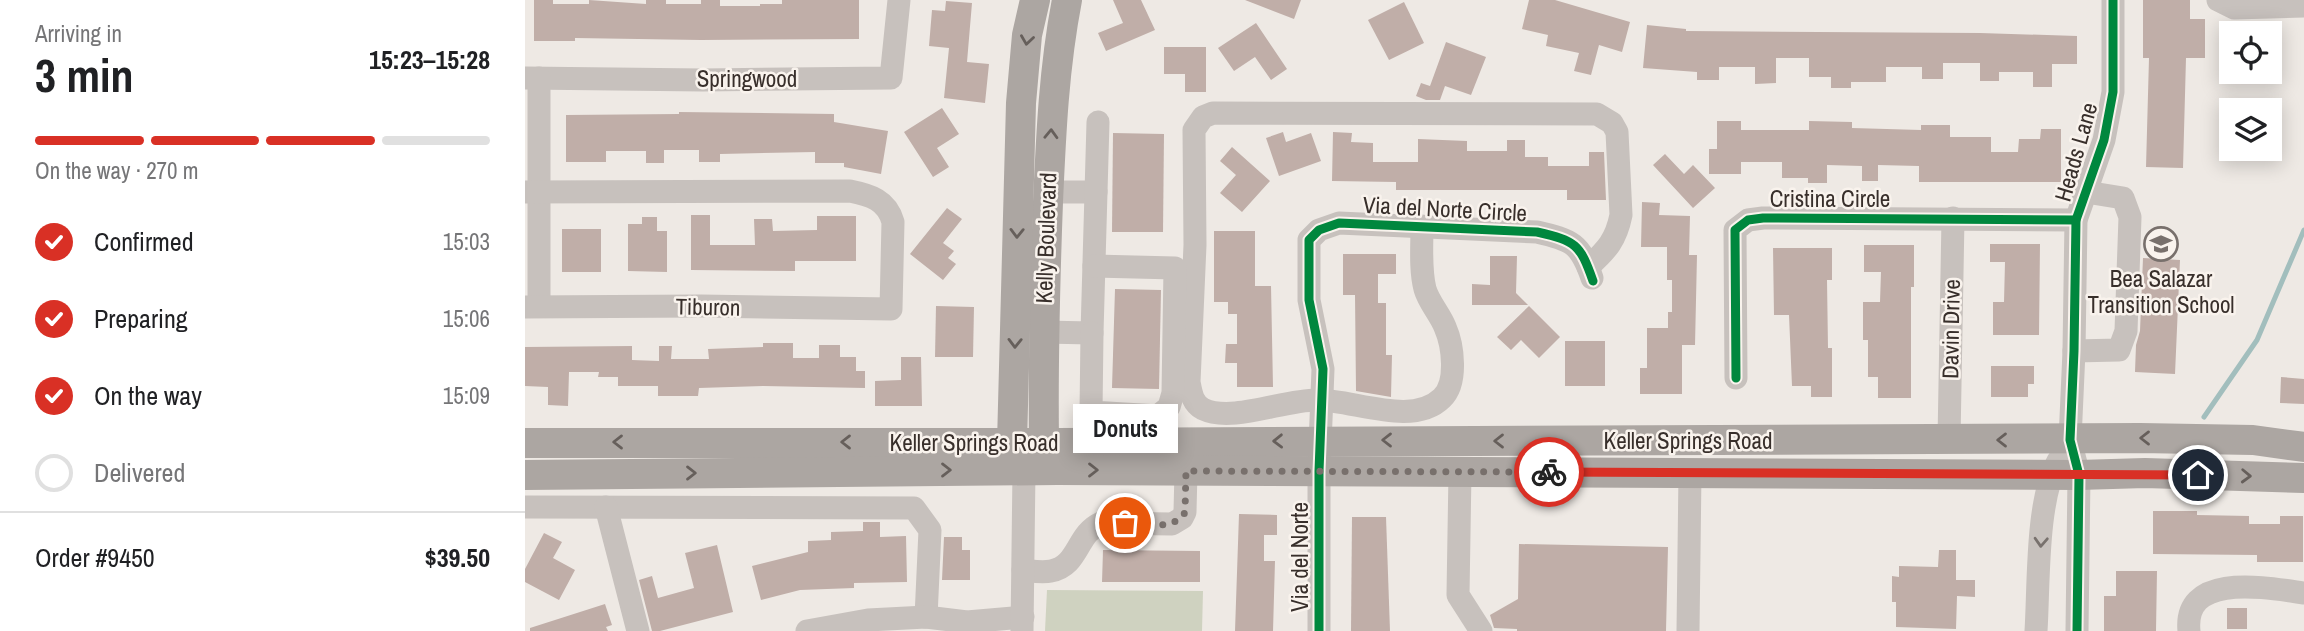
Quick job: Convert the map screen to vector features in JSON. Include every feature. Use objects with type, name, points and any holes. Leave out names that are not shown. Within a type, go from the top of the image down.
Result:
[{"type":"main road","name":"Kelly Boulevard","points":[[1024,470],[1012,443],[1021,103],[1027,35],[1035,0]]},
{"type":"main road","name":"Kelly Boulevard","points":[[1044,443],[1043,332],[1052,98],[1067,0]]},
{"type":"main road","points":[[1018,191],[1048,192]]},
{"type":"main road","name":"Keller Springs Road","points":[[525,443],[1044,443],[1158,429],[1321,440],[2140,438],[2253,439],[2304,447]]},
{"type":"main road","points":[[1689,473],[1690,441]]},
{"type":"main road","points":[[1024,470],[1044,443]]},
{"type":"main road","name":"Keller Springs Road","points":[[525,475],[1024,470],[2065,475],[2145,473],[2304,478]]},
{"type":"street","name":"Springwood","points":[[532,78],[891,78],[899,0]]},
{"type":"street","name":"Heads Lane","points":[[2070,440],[2076,220],[2104,140],[2113,92],[2113,0]]},
{"type":"street","points":[[2218,0],[2234,8],[2304,6]]},
{"type":"street","points":[[532,78],[532,306]]},
{"type":"street","name":"Via del Norte Circle","points":[[1321,440],[1322,400],[1322,369],[1309,300],[1309,240],[1319,230],[1339,223],[1546,234],[1565,239],[1583,254],[1591,274],[1609,247],[1619,227],[1621,215],[1617,132],[1612,123],[1597,114],[1213,113],[1203,117],[1194,130],[1195,244],[1189,382],[1194,402],[1203,409],[1214,412],[1236,412],[1303,400],[1322,400]]},
{"type":"street","points":[[1094,266],[1175,268],[1173,393],[1158,429],[1091,412],[1092,333],[1098,122]]},
{"type":"street","name":"Tiburon","points":[[532,192],[850,191],[879,200],[891,212],[893,222],[891,309],[532,306]]},
{"type":"street","points":[[1048,192],[1096,192]]},
{"type":"street","points":[[2074,351],[2119,350],[2126,331],[2130,216],[2123,198],[2086,192]]},
{"type":"street","name":"Davin Drive","points":[[1949,440],[1953,218]]},
{"type":"street","name":"Cristina Circle","points":[[1736,378],[1735,230],[1748,220],[2076,220]]},
{"type":"street","points":[[1322,400],[1391,411],[1413,411],[1444,397],[1452,376],[1452,349],[1445,327],[1426,291],[1422,270],[1422,226]]},
{"type":"street","points":[[1043,332],[1092,333]]},
{"type":"street","name":"Via del Norte","points":[[1319,631],[1321,440]]},
{"type":"street","points":[[2070,440],[2065,475],[2077,631]]},
{"type":"street","name":"Kelly Boulevard","points":[[1023,624],[1024,470]]},
{"type":"street","points":[[1023,570],[1051,571],[1061,567],[1073,558],[1091,528],[1101,523],[1172,524],[1182,518],[1185,512],[1186,471]]},
{"type":"street","points":[[1460,472],[1458,595],[1481,631]]},
{"type":"street","points":[[1688,631],[1689,473]]},
{"type":"street","points":[[2036,631],[2042,528],[2065,475]]},
{"type":"street","points":[[525,507],[914,508],[930,530],[926,617]]},
{"type":"street","points":[[606,507],[638,631]]},
{"type":"street","points":[[2189,631],[2191,610],[2199,600],[2213,591],[2231,586],[2304,593]]},
{"type":"street","points":[[807,631],[868,620],[926,617],[1023,624]]},
{"type":"green space","points":[[1047,590],[1203,591],[1202,631],[1045,631]]},
{"type":"building","points":[[534,0],[553,0],[553,4],[589,4],[589,0],[646,4],[646,0],[666,0],[666,4],[701,4],[701,0],[720,0],[720,6],[760,6],[782,4],[782,0],[859,0],[859,39],[575,38],[575,41],[534,41]]},
{"type":"building","points":[[1113,0],[1141,0],[1155,30],[1106,51],[1098,33],[1123,23]]},
{"type":"building","points":[[1245,0],[1301,0],[1294,19]]},
{"type":"building","points":[[1529,0],[1555,0],[1630,22],[1622,52],[1599,45],[1591,75],[1574,71],[1579,53],[1546,46],[1548,35],[1522,29]]},
{"type":"building","points":[[2143,0],[2190,0],[2190,19],[2205,19],[2205,58],[2186,58],[2183,168],[2146,167],[2149,58],[2143,58]]},
{"type":"building","points":[[946,1],[972,3],[967,62],[989,64],[985,103],[944,98],[949,48],[929,46],[932,10],[945,11]]},
{"type":"building","points":[[1404,2],[1424,43],[1389,60],[1368,20]]},
{"type":"building","points":[[1256,23],[1287,69],[1271,80],[1255,57],[1234,71],[1218,48]]},
{"type":"building","points":[[1647,25],[1686,31],[2077,36],[2077,64],[2052,64],[2052,87],[2033,87],[2033,72],[1999,72],[1999,81],[1980,81],[1980,63],[1943,63],[1943,79],[1922,79],[1922,67],[1886,67],[1886,82],[1851,82],[1851,88],[1831,88],[1831,77],[1809,77],[1809,58],[1776,58],[1776,83],[1755,84],[1755,67],[1719,67],[1719,80],[1697,80],[1697,72],[1643,68]]},
{"type":"building","points":[[1446,42],[1486,57],[1471,95],[1445,86],[1440,100],[1426,100],[1416,96],[1421,83],[1430,86]]},
{"type":"building","points":[[1164,47],[1206,47],[1206,92],[1185,92],[1185,74],[1164,74]]},
{"type":"building","points":[[942,108],[959,134],[937,148],[949,167],[933,177],[904,132]]},
{"type":"building","points":[[679,112],[834,114],[834,122],[888,131],[881,174],[844,167],[844,163],[815,163],[815,152],[720,154],[720,162],[699,162],[699,150],[664,150],[664,163],[646,163],[646,151],[606,151],[606,162],[566,162],[566,115]]},
{"type":"building","points":[[1717,121],[1741,121],[1741,130],[1809,130],[1809,121],[1852,122],[1852,128],[1921,130],[1921,125],[1950,125],[1950,137],[1991,137],[1991,152],[2018,152],[2019,139],[2040,139],[2041,129],[2061,129],[2061,182],[1919,182],[1919,166],[1878,165],[1878,181],[1862,181],[1862,166],[1827,165],[1827,183],[1808,183],[1808,178],[1782,178],[1782,162],[1741,162],[1741,174],[1709,174],[1709,149],[1717,149]]},
{"type":"building","points":[[1283,132],[1286,142],[1311,133],[1321,161],[1279,176],[1266,138]]},
{"type":"building","points":[[1333,132],[1352,133],[1351,142],[1373,143],[1373,162],[1418,162],[1418,139],[1467,141],[1467,151],[1507,151],[1507,140],[1525,140],[1525,157],[1548,157],[1548,166],[1589,166],[1589,152],[1604,152],[1606,200],[1567,200],[1567,190],[1396,190],[1396,182],[1332,181]]},
{"type":"building","points":[[1113,133],[1164,134],[1163,232],[1112,232]]},
{"type":"building","points":[[1232,147],[1270,181],[1242,212],[1220,193],[1236,175],[1220,161]]},
{"type":"building","points":[[1665,154],[1684,174],[1693,165],[1715,188],[1693,208],[1653,165]]},
{"type":"building","points":[[1642,202],[1660,203],[1659,215],[1690,216],[1689,255],[1697,255],[1695,345],[1682,345],[1682,394],[1640,394],[1640,368],[1647,368],[1647,328],[1668,328],[1668,312],[1672,312],[1672,280],[1667,280],[1667,247],[1641,247]]},
{"type":"building","points":[[947,208],[962,219],[943,243],[954,251],[948,258],[956,264],[943,280],[910,254]]},
{"type":"building","points":[[691,215],[710,215],[710,245],[755,245],[754,219],[772,219],[773,231],[817,230],[817,216],[856,216],[856,261],[795,261],[795,271],[691,270]]},
{"type":"building","points":[[642,217],[657,217],[657,231],[667,231],[667,272],[628,271],[628,224],[642,224]]},
{"type":"building","points":[[562,229],[601,229],[601,272],[562,272]]},
{"type":"building","points":[[1214,231],[1255,231],[1255,286],[1271,286],[1273,387],[1237,387],[1237,363],[1225,363],[1226,344],[1237,344],[1237,314],[1228,314],[1228,302],[1214,302]]},
{"type":"building","points":[[1990,244],[2040,244],[2039,335],[1993,335],[1993,302],[2004,302],[2005,262],[1990,262]]},
{"type":"building","points":[[1864,245],[1914,245],[1914,287],[1911,287],[1911,398],[1878,398],[1878,377],[1868,377],[1868,340],[1863,340],[1863,302],[1880,302],[1881,272],[1864,272]]},
{"type":"building","points":[[1773,248],[1832,248],[1832,280],[1827,280],[1832,397],[1811,397],[1811,386],[1792,386],[1789,315],[1774,315]]},
{"type":"building","points":[[1343,254],[1396,254],[1396,274],[1378,274],[1378,303],[1386,303],[1386,355],[1392,355],[1391,397],[1356,391],[1355,295],[1343,295]]},
{"type":"building","points":[[1490,256],[1517,256],[1516,293],[1528,305],[1472,305],[1472,284],[1490,285]]},
{"type":"building","points":[[2143,258],[2180,260],[2175,374],[2135,372],[2136,345],[2140,331]]},
{"type":"building","points":[[1115,289],[1161,290],[1159,389],[1112,388]]},
{"type":"building","points":[[936,306],[974,307],[973,357],[935,357]]},
{"type":"building","points":[[1529,306],[1560,337],[1539,358],[1521,340],[1511,350],[1497,337]]},
{"type":"building","points":[[1565,341],[1605,341],[1605,386],[1565,386]]},
{"type":"building","points":[[763,343],[793,343],[793,358],[819,358],[819,345],[840,345],[840,357],[856,357],[856,371],[865,371],[865,388],[699,388],[698,396],[658,396],[658,386],[618,386],[618,377],[598,377],[599,372],[569,372],[568,406],[548,405],[548,387],[525,386],[525,347],[632,346],[632,360],[659,361],[659,346],[672,346],[671,359],[709,359],[708,349],[763,347]]},
{"type":"building","points":[[901,357],[921,357],[922,406],[875,406],[875,381],[901,380]]},
{"type":"building","points":[[1991,366],[2034,366],[2034,384],[2028,384],[2028,397],[1991,397]]},
{"type":"building","points":[[2281,377],[2304,379],[2304,404],[2280,403]]},
{"type":"building","points":[[2153,511],[2197,511],[2197,515],[2249,516],[2249,524],[2280,524],[2280,516],[2303,516],[2303,562],[2257,562],[2257,555],[2153,554]]},
{"type":"building","points":[[1239,514],[1277,515],[1277,535],[1264,535],[1264,561],[1275,561],[1273,631],[1235,631]]},
{"type":"building","points":[[1352,517],[1386,517],[1390,631],[1351,631]]},
{"type":"building","points":[[863,522],[880,522],[880,537],[906,536],[907,582],[854,583],[854,588],[800,590],[761,600],[752,566],[808,552],[808,541],[831,540],[831,532],[863,531]]},
{"type":"building","points":[[544,533],[562,542],[553,558],[575,570],[559,600],[525,582],[525,569]]},
{"type":"building","points":[[944,537],[962,537],[962,550],[970,550],[970,580],[942,580]]},
{"type":"building","points":[[1519,544],[1668,547],[1666,631],[1517,631],[1494,628],[1490,615],[1518,599]]},
{"type":"building","points":[[717,545],[733,612],[652,631],[639,580],[652,576],[658,598],[694,588],[685,553]]},
{"type":"building","points":[[1103,550],[1200,551],[1200,582],[1102,582]]},
{"type":"building","points":[[1939,550],[1956,550],[1956,580],[1975,580],[1975,597],[1957,596],[1956,629],[1896,627],[1892,576],[1899,577],[1899,566],[1938,567]]},
{"type":"building","points":[[2116,571],[2157,571],[2156,631],[2104,631],[2104,596],[2116,596]]},
{"type":"building","points":[[605,604],[612,625],[606,627],[608,631],[530,631],[530,628]]},
{"type":"building","points":[[2227,608],[2247,608],[2247,629],[2227,629]]},
{"type":"waterway","points":[[2204,417],[2257,340],[2304,230]]},
{"type":"cycle path","points":[[2077,631],[2079,475],[2070,440],[2076,220],[2104,140],[2113,92],[2113,0]]},
{"type":"cycle path","points":[[1736,378],[1735,230],[1748,220],[2076,220]]},
{"type":"cycle path","points":[[1319,631],[1319,471],[1323,369],[1309,300],[1309,240],[1319,230],[1339,223],[1537,232],[1560,238],[1575,246],[1593,281]]},
{"type":"way so far","points":[[1125,523],[1172,524],[1182,518],[1185,512],[1186,471],[1549,472]]},
{"type":"place","name":"Bea Salazar Transition School","points":[[2161,244]]},
{"type":"place","name":"Donuts","points":[[1125,523]]},
{"type":"route","points":[[1549,472],[2198,475]]}]
